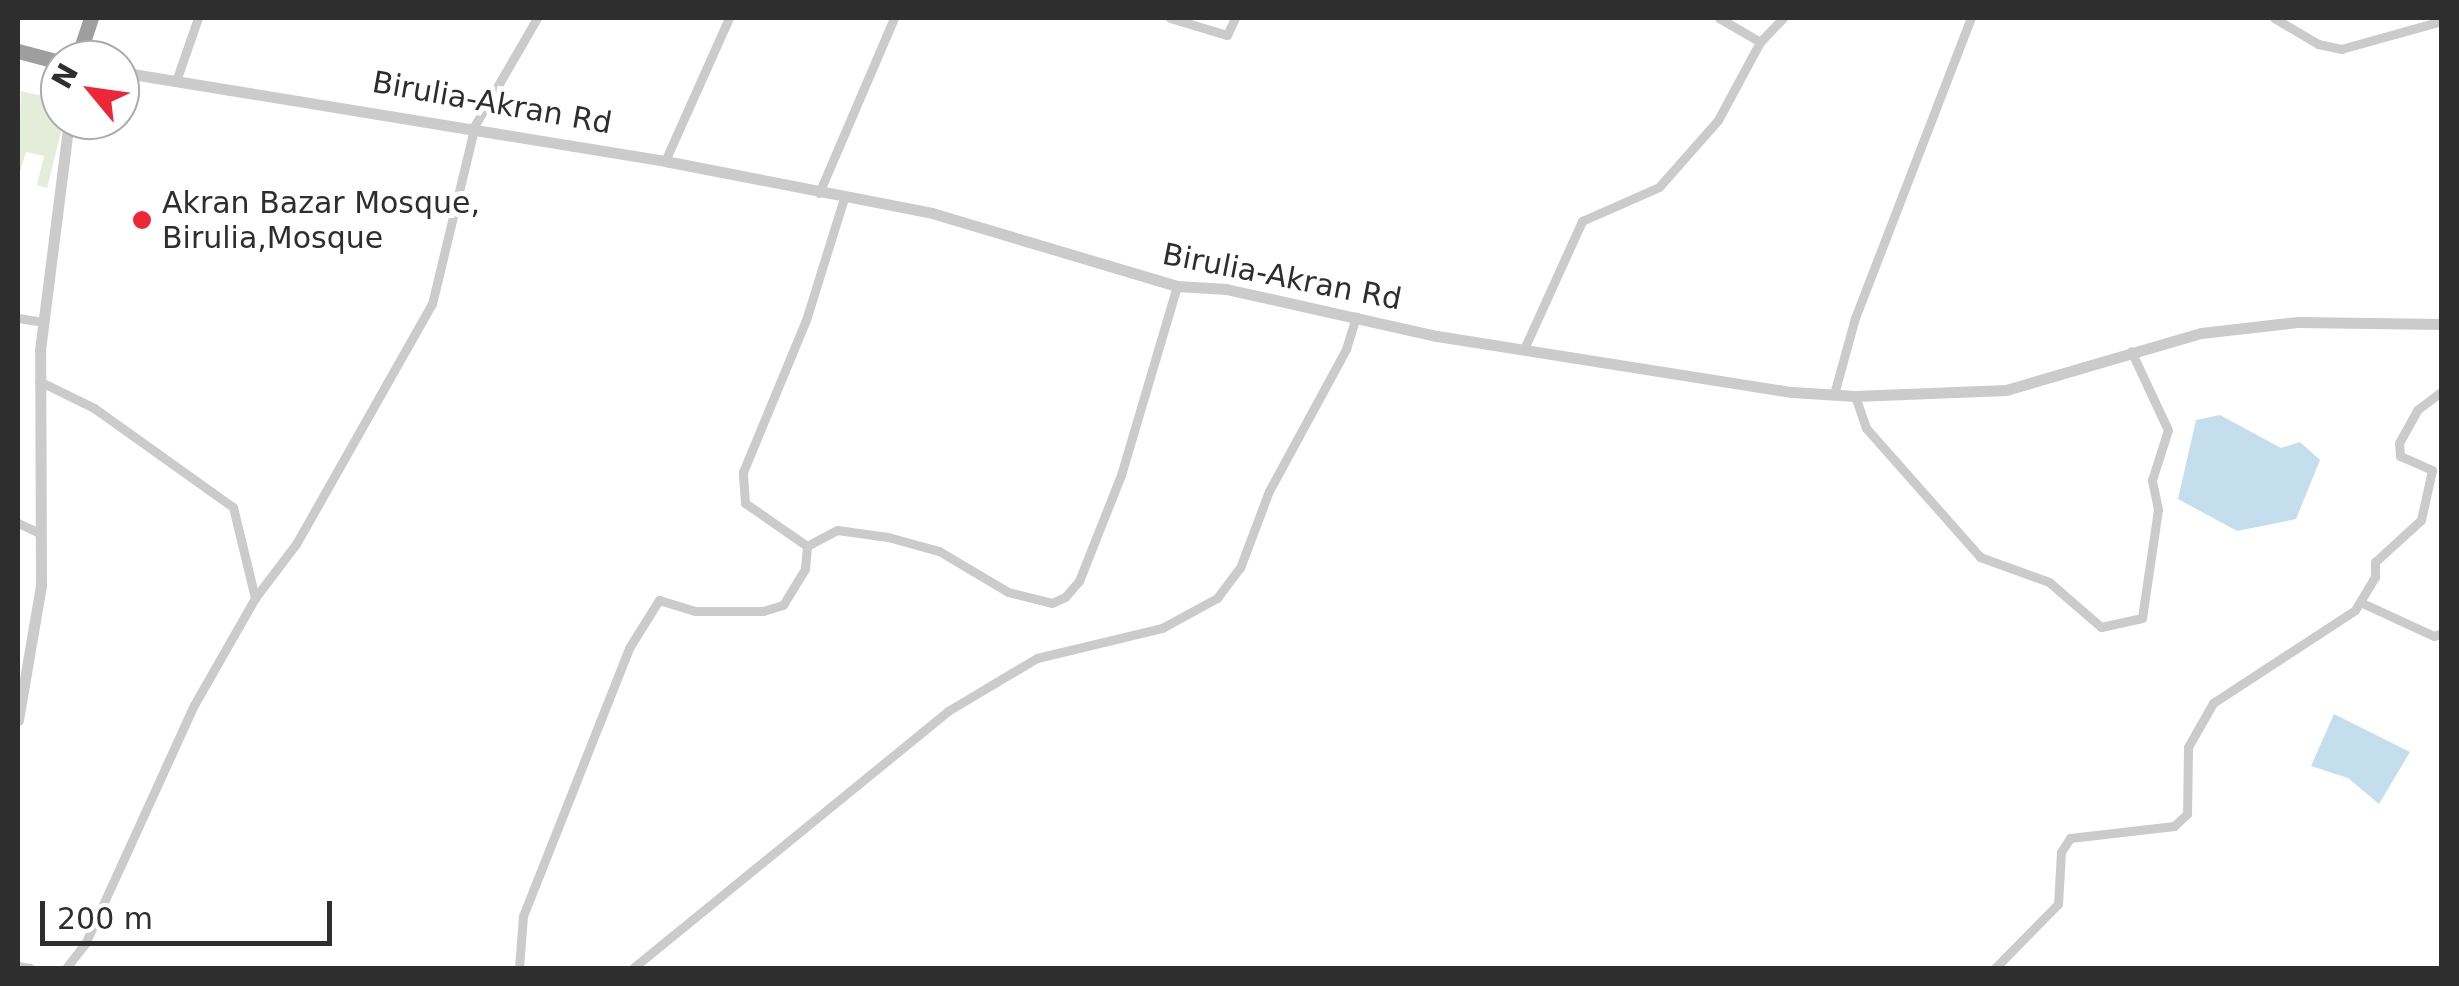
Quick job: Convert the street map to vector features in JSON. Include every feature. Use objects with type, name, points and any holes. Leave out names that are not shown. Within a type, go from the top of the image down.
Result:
[{"type":"street","points":[[176,81],[198,18]]},
{"type":"street","points":[[66,968],[85,944],[194,706],[255,598],[296,544],[432,304],[475,126],[537,18]]},
{"type":"street","points":[[666,161],[730,18]]},
{"type":"street","points":[[819,193],[894,18]]},
{"type":"street","points":[[1170,18],[1227,35],[1235,18]]},
{"type":"street","points":[[1720,18],[1760,42]]},
{"type":"street","points":[[1524,349],[1582,220],[1659,187],[1718,120],[1760,42],[1783,18]]},
{"type":"street","points":[[1834,394],[1855,318],[1971,18]]},
{"type":"street","points":[[2274,18],[2318,44],[2340,49],[2442,21]]},
{"type":"street","name":"Birulia-Akran Rd","points":[[140,75],[475,126],[932,213],[1177,286],[1524,349],[1834,394],[2006,390],[2201,334],[2298,322],[2441,324]]},
{"type":"street","points":[[18,720],[40,586],[39,382],[66,140]]},
{"type":"street","points":[[808,546],[745,503],[743,472],[806,320],[844,198]]},
{"type":"street","points":[[808,546],[837,530],[888,537],[939,551],[1008,592],[1052,603],[1065,597],[1091,554],[1121,475],[1177,286]]},
{"type":"street","points":[[633,968],[948,710],[1037,658],[1162,628],[1217,598],[1240,568],[1269,491],[1346,349],[1356,317]]},
{"type":"street","points":[[18,318],[43,322]]},
{"type":"street","points":[[2441,324],[2442,333]]},
{"type":"street","points":[[1856,396],[1866,428],[1980,557],[2049,582],[2101,627],[2142,618],[2158,509],[2152,480],[2168,430],[2131,351]]},
{"type":"street","points":[[39,382],[94,408],[233,507],[255,598]]},
{"type":"street","points":[[1994,968],[2058,904],[2061,852],[2070,838],[2174,826],[2187,814],[2188,746],[2213,703],[2360,602],[2375,577],[2375,562],[2421,520],[2432,470],[2400,456],[2399,443],[2416,410],[2442,392]]},
{"type":"street","points":[[18,523],[39,534]]},
{"type":"street","points":[[519,968],[524,916],[628,648],[658,600],[732,614],[783,605],[806,569],[808,546]]},
{"type":"street","points":[[2360,602],[2434,636],[2442,633]]},
{"type":"street","points":[[18,966],[30,968]]},
{"type":"green space","points":[[21,91],[40,95],[40,140],[59,140],[47,188],[37,185],[44,156],[26,152],[18,178]]},
{"type":"water","points":[[2220,415],[2281,448],[2300,442],[2320,460],[2296,519],[2237,531],[2178,499],[2196,420]]},
{"type":"water","points":[[2334,714],[2410,752],[2379,804],[2348,778],[2311,766]]},
{"type":"place","name":"Akran Bazar Mosque, Birulia,Mosque","points":[[142,220]]}]
